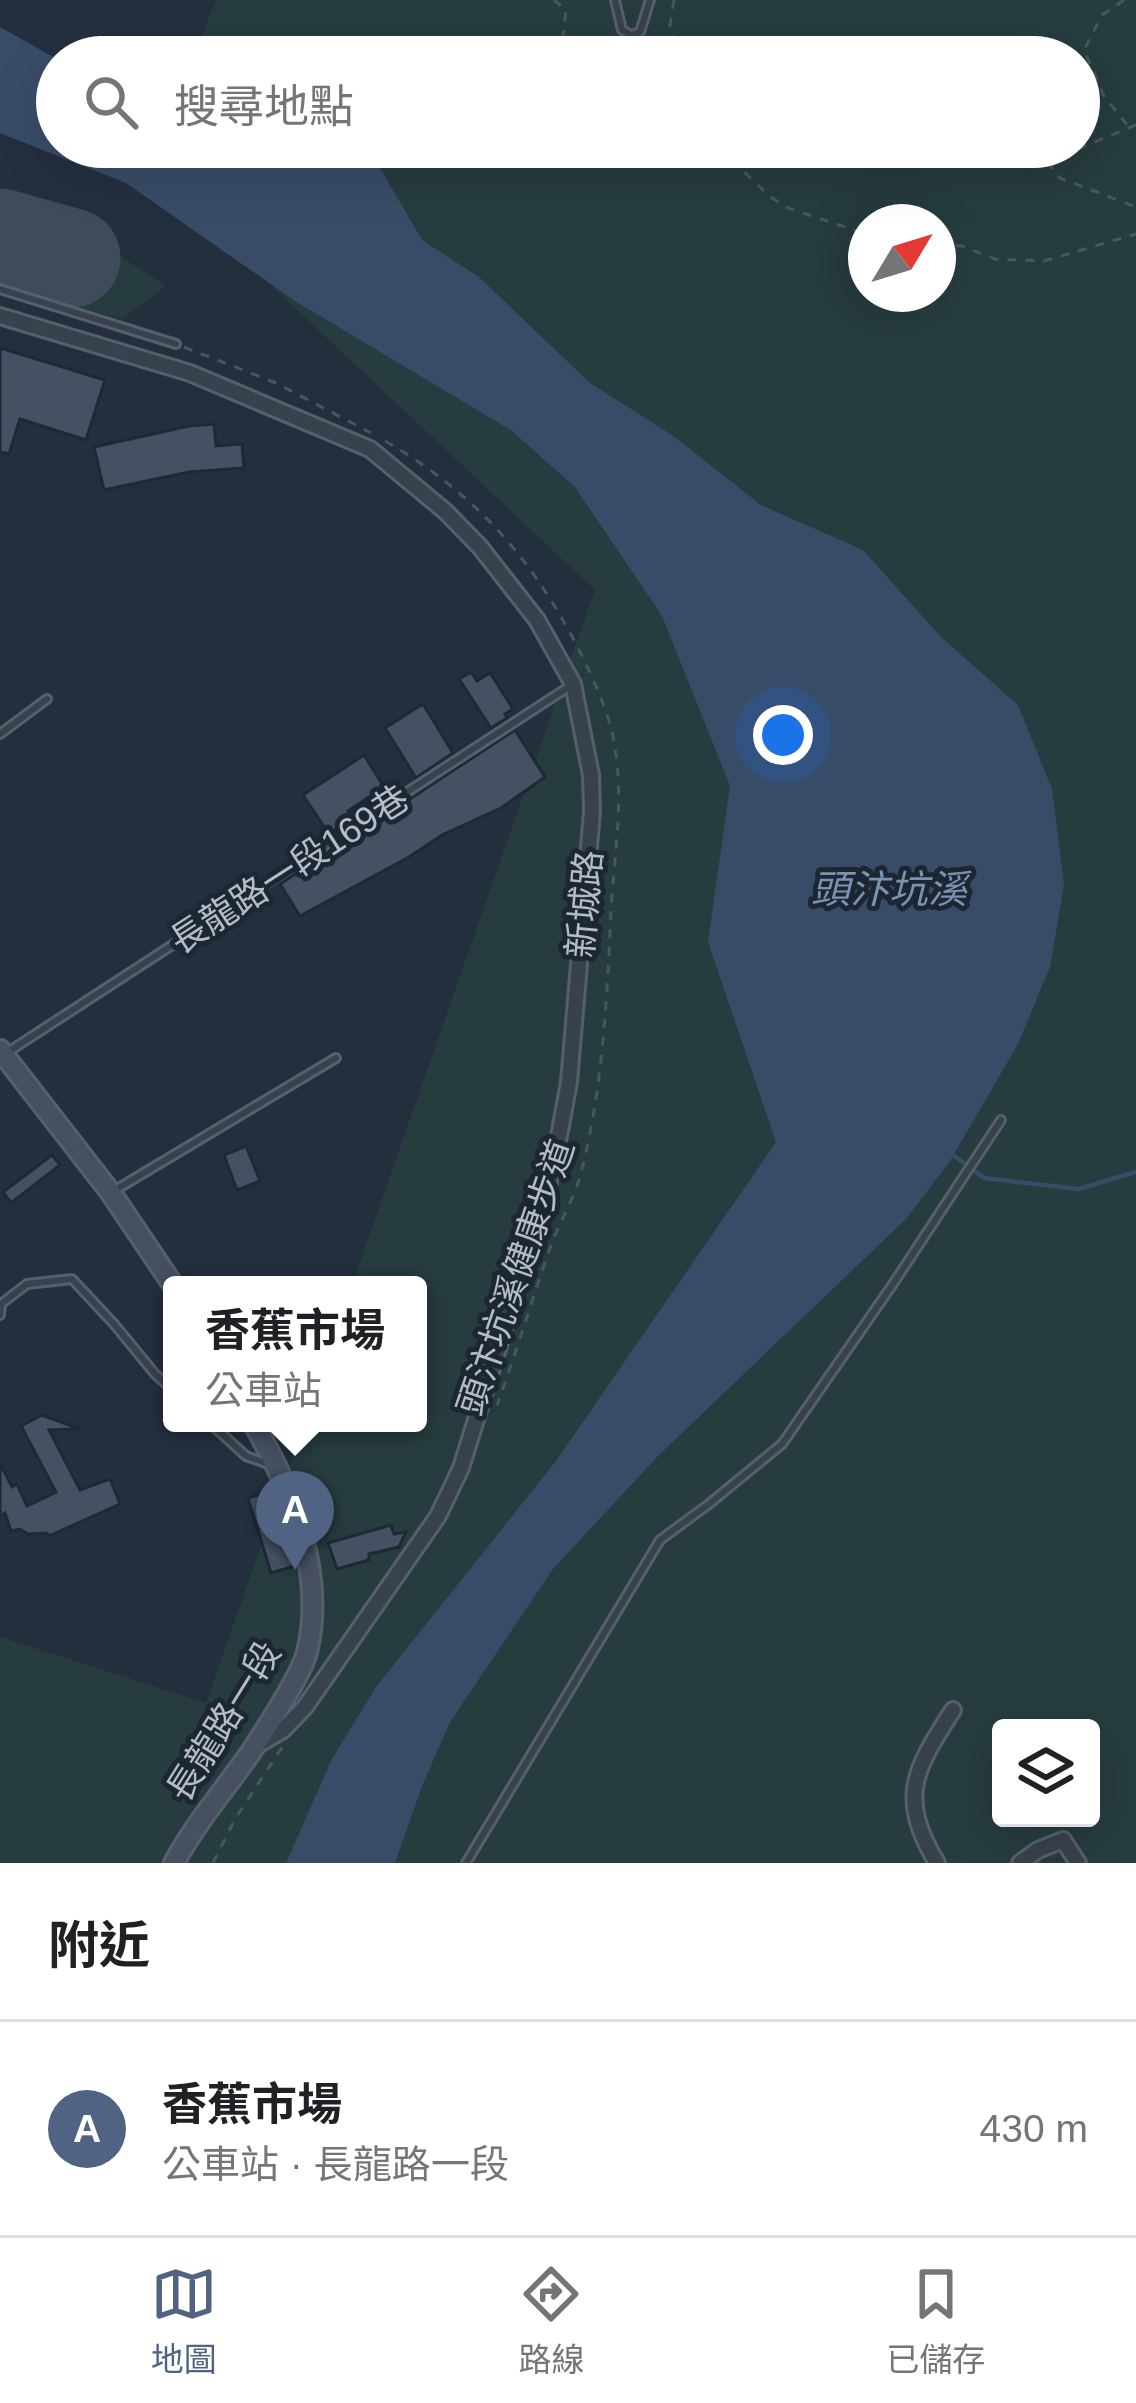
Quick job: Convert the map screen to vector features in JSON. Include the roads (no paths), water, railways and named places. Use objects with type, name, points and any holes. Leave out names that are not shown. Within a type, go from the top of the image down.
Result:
[{"type":"main road","points":[[2,1052],[111,1192],[167,1276]]},
{"type":"main road","name":"長龍路一段","points":[[174,1863],[255,1746],[306,1657],[311,1628],[308,1556],[280,1468],[259,1432]]},
{"type":"street","name":"新城路","points":[[0,316],[190,373],[370,448],[480,547],[537,620],[573,684],[591,775],[569,1082],[547,1191],[461,1468],[438,1516],[305,1707],[283,1730],[255,1746]]},
{"type":"street","points":[[937,1863],[918,1823],[912,1792],[927,1750],[953,1710]]},
{"type":"street","points":[[1020,1863],[1063,1840],[1078,1863]]},
{"type":"lane","points":[[615,0],[622,30],[631,35],[640,32],[650,0]]},
{"type":"lane","points":[[0,289],[176,344]]},
{"type":"lane","name":"長龍路一段169巷","points":[[2,1052],[573,684]]},
{"type":"lane","points":[[0,734],[47,698]]},
{"type":"lane","points":[[111,1192],[335,1058]]},
{"type":"lane","points":[[466,1863],[660,1540],[782,1444],[1001,1120]]},
{"type":"lane","points":[[0,1315],[0,1303],[27,1285],[72,1279],[163,1381]]},
{"type":"lane","points":[[220,1432],[246,1456],[280,1468]]},
{"type":"water","name":"頭汴坑溪","points":[[0,27],[36,47],[36,147],[0,133]]},
{"type":"water","name":"頭汴坑溪","points":[[88,168],[380,168],[422,240],[479,277],[590,383],[672,435],[761,505],[863,550],[941,637],[1018,705],[1052,789],[1064,885],[1050,967],[1018,1044],[950,1161],[906,1219],[658,1456],[553,1569],[450,1722],[395,1863],[286,1863],[332,1759],[376,1687],[556,1461],[776,1142],[708,942],[730,786],[662,616],[575,487],[512,431],[295,301],[126,183]]},
{"type":"waterway","points":[[949,1152],[984,1178],[1079,1189],[1136,1172]]},
{"type":"place","name":"香蕉市場","points":[[295,1570]]}]
